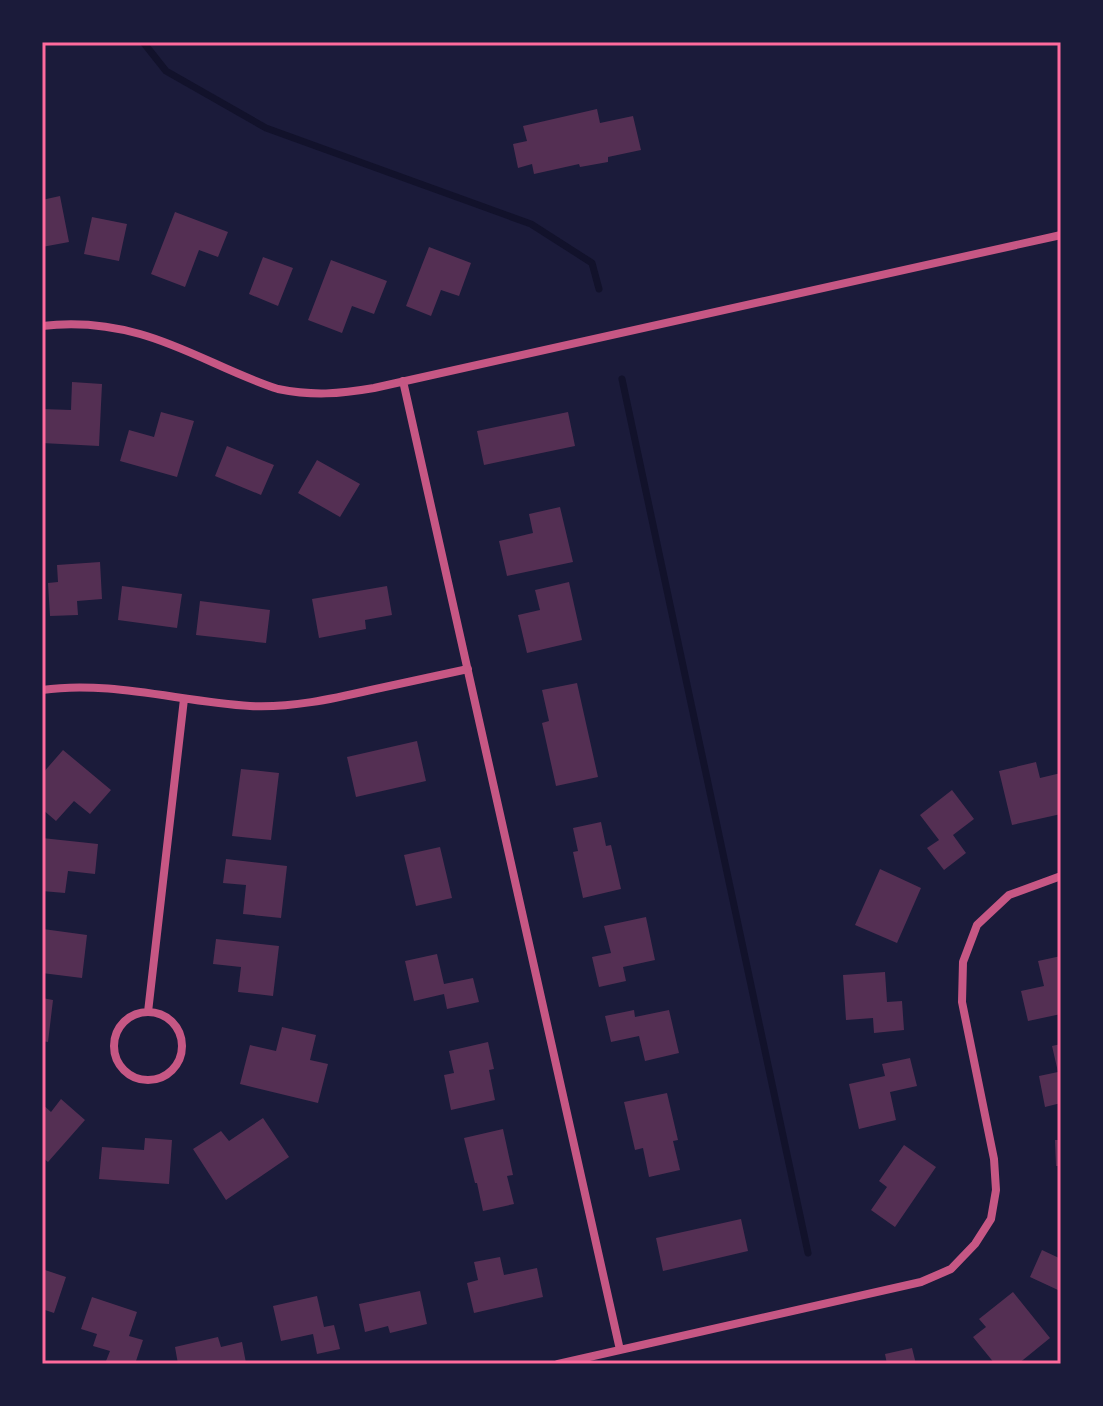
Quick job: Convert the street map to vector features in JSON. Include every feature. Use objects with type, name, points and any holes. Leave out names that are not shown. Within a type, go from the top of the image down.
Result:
[{"type":"street","points":[[42,326],[66,323],[103,326],[140,334],[259,383],[297,393],[335,394],[1061,235]]},
{"type":"street","points":[[403,381],[620,1350]]},
{"type":"street","points":[[42,690],[93,688],[251,706],[289,706],[468,669]]},
{"type":"street","points":[[148,1012],[184,699]]},
{"type":"street","points":[[558,1364],[921,1282],[951,1269],[975,1244],[991,1219],[996,1190],[994,1159],[962,1002],[963,962],[977,925],[1009,895],[1061,876]]},
{"type":"street","points":[[148,1012],[170,1020],[181,1039],[182,1050],[172,1071],[151,1080],[130,1075],[121,1068],[114,1047],[120,1027],[128,1019],[148,1012]]},
{"type":"building","points":[[597,109],[600,123],[633,116],[641,150],[608,157],[608,162],[580,167],[579,164],[534,174],[532,164],[518,168],[513,144],[527,141],[523,126]]},
{"type":"building","points":[[60,196],[69,242],[42,247],[42,200]]},
{"type":"building","points":[[175,212],[228,232],[218,257],[199,250],[185,287],[151,274]]},
{"type":"building","points":[[92,217],[127,224],[119,261],[84,254]]},
{"type":"building","points":[[429,247],[471,263],[459,296],[441,290],[431,316],[406,306]]},
{"type":"building","points":[[263,257],[293,268],[278,306],[249,294]]},
{"type":"building","points":[[331,260],[387,281],[374,314],[352,306],[342,333],[308,320]]},
{"type":"building","points":[[72,382],[102,384],[99,446],[42,443],[42,409],[71,410]]},
{"type":"building","points":[[161,412],[194,421],[177,477],[120,461],[129,430],[154,437]]},
{"type":"building","points":[[568,412],[575,446],[484,465],[477,431]]},
{"type":"building","points":[[227,446],[274,465],[261,495],[215,476]]},
{"type":"building","points":[[317,460],[360,484],[340,517],[298,493]]},
{"type":"building","points":[[560,507],[573,562],[507,576],[499,541],[533,533],[529,514]]},
{"type":"building","points":[[100,562],[102,599],[77,601],[78,615],[50,616],[48,583],[58,582],[57,565]]},
{"type":"building","points":[[569,582],[582,640],[527,653],[518,615],[540,610],[535,590]]},
{"type":"building","points":[[122,586],[182,594],[177,628],[118,620]]},
{"type":"building","points":[[387,586],[392,615],[365,620],[366,629],[319,638],[312,599]]},
{"type":"building","points":[[200,601],[270,610],[266,643],[196,635]]},
{"type":"building","points":[[577,683],[598,777],[556,786],[542,723],[549,721],[542,690]]},
{"type":"building","points":[[417,741],[426,781],[356,797],[347,757]]},
{"type":"building","points":[[63,750],[111,790],[90,814],[74,801],[56,821],[42,809],[42,774]]},
{"type":"building","points":[[1036,762],[1040,778],[1061,773],[1061,814],[1012,825],[999,771]]},
{"type":"building","points":[[241,769],[279,773],[271,840],[232,836]]},
{"type":"building","points":[[952,790],[974,819],[953,835],[966,853],[944,870],[927,848],[939,840],[920,815]]},
{"type":"building","points":[[601,822],[606,846],[611,845],[621,889],[583,898],[573,852],[578,851],[573,828]]},
{"type":"building","points":[[42,838],[98,844],[95,874],[68,871],[65,893],[42,891]]},
{"type":"building","points":[[440,847],[452,898],[416,906],[404,855]]},
{"type":"building","points":[[226,859],[287,866],[281,918],[243,914],[246,885],[223,883]]},
{"type":"building","points":[[880,869],[921,888],[897,943],[855,925]]},
{"type":"building","points":[[646,917],[655,960],[623,967],[626,981],[599,987],[592,957],[611,953],[604,926]]},
{"type":"building","points":[[43,929],[87,935],[82,978],[42,973]]},
{"type":"building","points":[[216,939],[279,946],[273,996],[238,992],[241,967],[213,964]]},
{"type":"building","points":[[437,954],[444,984],[473,978],[479,1002],[447,1009],[444,994],[414,1001],[405,961]]},
{"type":"building","points":[[1061,956],[1061,1014],[1028,1021],[1021,991],[1044,986],[1038,961]]},
{"type":"building","points":[[885,972],[887,1002],[902,1001],[904,1030],[874,1033],[873,1018],[846,1020],[843,975]]},
{"type":"building","points":[[42,998],[53,1000],[48,1042],[42,1041]]},
{"type":"building","points":[[634,1010],[635,1017],[669,1010],[679,1053],[645,1061],[639,1036],[611,1042],[605,1016]]},
{"type":"building","points":[[282,1027],[316,1035],[310,1060],[328,1064],[318,1103],[240,1084],[250,1045],[276,1051]]},
{"type":"building","points":[[488,1042],[494,1069],[489,1070],[495,1100],[451,1110],[444,1075],[454,1073],[449,1051]]},
{"type":"building","points":[[1061,1044],[1061,1103],[1045,1107],[1039,1076],[1058,1072],[1052,1046]]},
{"type":"building","points":[[910,1058],[917,1086],[890,1092],[896,1120],[859,1129],[849,1084],[885,1076],[882,1064]]},
{"type":"building","points":[[667,1093],[678,1140],[673,1141],[680,1170],[649,1177],[643,1148],[635,1150],[624,1102]]},
{"type":"building","points":[[61,1099],[85,1120],[48,1162],[42,1157],[42,1104],[51,1112]]},
{"type":"building","points":[[263,1118],[289,1157],[226,1200],[193,1149],[221,1131],[229,1141]]},
{"type":"building","points":[[503,1129],[513,1175],[507,1176],[514,1204],[483,1211],[464,1138]]},
{"type":"building","points":[[145,1138],[172,1140],[169,1184],[99,1179],[102,1147],[144,1150]]},
{"type":"building","points":[[1055,1140],[1061,1140],[1061,1166],[1056,1166]]},
{"type":"building","points":[[904,1145],[936,1167],[895,1227],[871,1210],[887,1187],[879,1181]]},
{"type":"building","points":[[741,1219],[748,1251],[663,1271],[656,1238]]},
{"type":"building","points":[[1042,1250],[1059,1258],[1061,1253],[1061,1283],[1058,1290],[1030,1277]]},
{"type":"building","points":[[500,1257],[504,1275],[537,1268],[543,1297],[474,1313],[467,1283],[478,1280],[474,1262]]},
{"type":"building","points":[[42,1269],[66,1277],[54,1313],[42,1309]]},
{"type":"building","points":[[420,1291],[427,1324],[390,1333],[388,1326],[365,1332],[359,1304]]},
{"type":"building","points":[[1013,1292],[1050,1338],[1018,1364],[995,1364],[973,1337],[986,1327],[979,1319]]},
{"type":"building","points":[[317,1296],[324,1327],[334,1325],[340,1349],[317,1354],[313,1334],[281,1341],[273,1306]]},
{"type":"building","points":[[92,1297],[137,1312],[129,1336],[143,1340],[135,1364],[106,1361],[110,1351],[93,1346],[97,1334],[81,1329]]},
{"type":"building","points":[[218,1337],[221,1347],[242,1342],[246,1363],[178,1364],[175,1347]]},
{"type":"building","points":[[912,1348],[916,1364],[887,1364],[885,1354]]},
{"type":"waterway","points":[[143,42],[166,71],[266,128],[531,224],[592,263],[599,289]]},
{"type":"waterway","points":[[622,379],[808,1253]]}]
